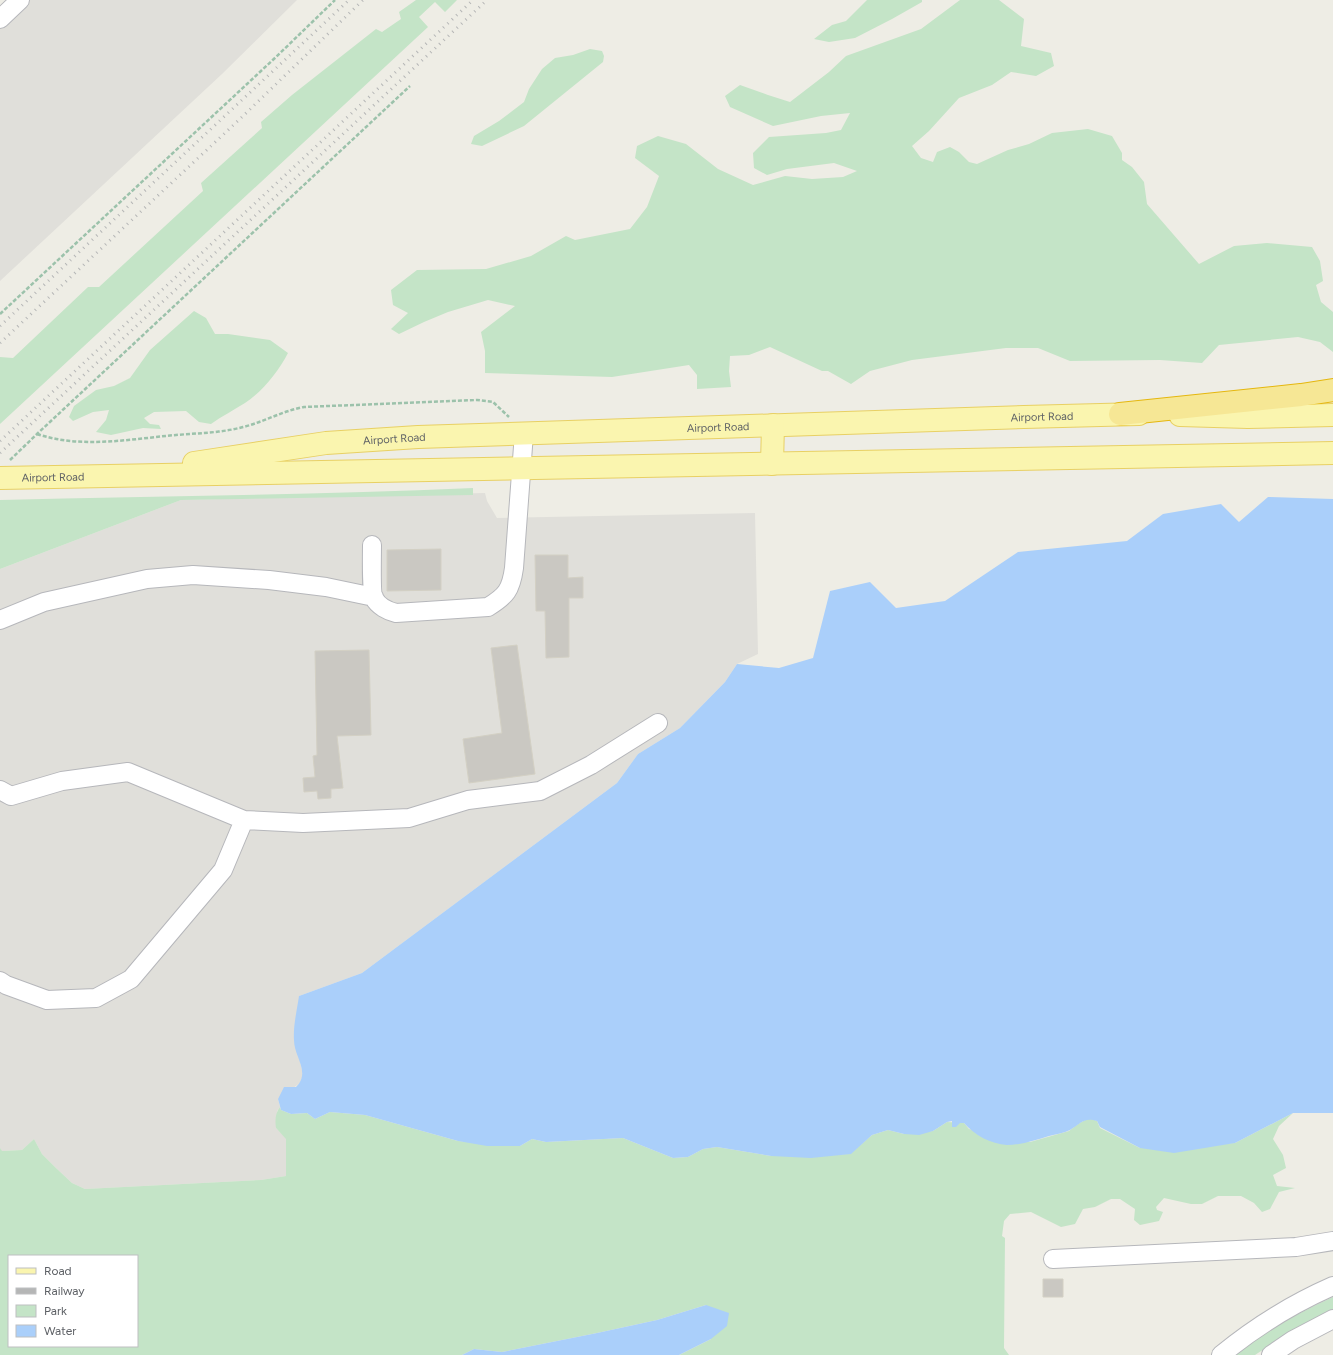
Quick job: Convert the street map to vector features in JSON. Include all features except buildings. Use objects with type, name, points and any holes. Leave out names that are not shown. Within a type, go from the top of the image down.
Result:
[{"type":"highway","points":[[1120,414],[1302,395],[1333,390]]},
{"type":"main road","name":"Airport Road","points":[[106,476],[326,444],[418,437],[1120,414],[1248,417],[1333,415]]},
{"type":"main road","points":[[772,464],[773,425]]},
{"type":"main road","name":"Airport Road","points":[[3,472],[106,476],[1333,453]]},
{"type":"street","points":[[0,19],[20,0]]},
{"type":"street","points":[[0,620],[44,602],[147,579],[193,575],[269,580],[326,586],[374,597],[384,608],[396,614],[488,607],[499,601],[511,585],[524,433]]},
{"type":"street","points":[[372,545],[374,597]]},
{"type":"street","points":[[0,790],[11,796],[62,781],[128,772],[244,820],[303,823],[408,818],[468,800],[540,791],[591,765],[658,723]]},
{"type":"street","points":[[0,981],[6,985],[47,1000],[96,998],[132,979],[223,870],[244,820]]},
{"type":"street","points":[[1053,1259],[1273,1249],[1333,1241]]},
{"type":"street","points":[[1221,1355],[1252,1330],[1275,1315],[1333,1286]]},
{"type":"street","points":[[1271,1355],[1293,1340],[1333,1319]]},
{"type":"path","points":[[0,314],[259,73],[335,0]]},
{"type":"path","points":[[3,472],[37,434],[410,86]]},
{"type":"path","points":[[37,434],[79,442],[118,441],[210,433],[235,429],[253,424],[283,412],[304,407],[477,400],[493,402],[524,433]]},
{"type":"shaded area","points":[[27,0],[297,0],[222,74],[0,281],[0,25]]},
{"type":"shaded area","points":[[485,493],[487,501],[497,518],[755,513],[758,654],[737,664],[725,682],[680,728],[638,754],[617,783],[362,973],[299,996],[300,1061],[303,1075],[300,1083],[278,1099],[280,1107],[277,1111],[276,1128],[286,1138],[286,1176],[261,1180],[85,1189],[72,1183],[56,1168],[42,1154],[34,1139],[22,1150],[1,1151],[0,569],[181,500]]},
{"type":"green space","points":[[416,0],[457,0],[445,12],[435,2],[419,17],[428,27],[0,424],[0,357],[13,358],[88,287],[99,287],[203,191],[201,183],[262,128],[261,122],[292,95],[376,29],[382,32],[401,19],[399,12]]},
{"type":"green space","points":[[867,0],[922,0],[922,2],[855,38],[829,42],[814,39],[832,25],[846,21]]},
{"type":"green space","points":[[960,0],[999,0],[1024,19],[1021,46],[1051,53],[1054,66],[1036,76],[1011,72],[992,85],[959,98],[929,131],[912,146],[921,158],[933,162],[937,152],[950,147],[959,152],[969,162],[977,164],[1008,150],[1029,144],[1052,133],[1088,129],[1112,136],[1122,153],[1122,160],[1132,167],[1144,182],[1147,204],[1199,264],[1234,246],[1267,243],[1312,247],[1320,261],[1323,281],[1316,285],[1321,302],[1333,312],[1333,352],[1320,342],[1298,337],[1219,345],[1202,363],[1160,360],[1070,361],[1038,348],[1006,348],[912,360],[870,371],[851,384],[828,371],[822,371],[770,347],[749,355],[730,356],[729,371],[731,387],[697,389],[697,375],[689,365],[612,377],[485,373],[485,351],[481,332],[515,306],[488,300],[448,312],[399,334],[391,329],[408,313],[393,305],[391,290],[417,270],[486,269],[531,256],[566,236],[575,240],[630,229],[647,207],[659,176],[635,158],[637,146],[658,136],[686,144],[718,169],[753,185],[785,176],[812,179],[843,177],[857,171],[834,163],[787,169],[767,175],[754,168],[753,153],[769,137],[826,133],[841,130],[850,113],[821,116],[773,126],[730,107],[725,96],[740,85],[790,102],[829,72],[846,56],[921,29]]},
{"type":"green space","points":[[590,49],[602,51],[604,56],[603,62],[524,126],[482,146],[471,144],[474,136],[499,121],[524,102],[529,89],[542,69],[555,58],[573,55]]},
{"type":"green space","points":[[194,311],[206,318],[215,334],[228,334],[270,340],[288,353],[270,381],[258,393],[211,424],[199,422],[186,411],[154,412],[144,418],[150,424],[159,425],[161,429],[143,428],[111,435],[96,432],[106,420],[109,410],[93,412],[73,421],[69,417],[74,406],[96,390],[114,386],[130,378],[150,350]]},
{"type":"green space","points":[[473,488],[473,495],[181,500],[0,569],[0,500],[296,494]]},
{"type":"green space","points":[[280,1107],[281,1110],[291,1114],[307,1113],[315,1119],[330,1112],[365,1115],[458,1141],[520,1146],[532,1139],[546,1142],[623,1138],[673,1158],[688,1157],[703,1149],[717,1147],[771,1156],[850,1154],[872,1135],[888,1130],[904,1134],[933,1131],[947,1122],[964,1123],[969,1129],[1030,1142],[1069,1131],[1089,1118],[1097,1121],[1100,1128],[1140,1148],[1235,1143],[1293,1113],[1279,1126],[1273,1139],[1283,1155],[1286,1168],[1273,1175],[1277,1186],[1295,1188],[1279,1192],[1270,1209],[1262,1212],[1254,1203],[1241,1196],[1218,1196],[1202,1204],[1191,1204],[1164,1198],[1156,1207],[1157,1210],[1163,1212],[1159,1221],[1140,1225],[1134,1220],[1135,1209],[1120,1199],[1111,1199],[1095,1207],[1083,1209],[1075,1224],[1061,1227],[1031,1212],[1010,1214],[1004,1221],[1002,1236],[1005,1238],[1004,1348],[1009,1355],[679,1355],[711,1339],[706,1305],[657,1320],[597,1333],[502,1352],[474,1349],[462,1355],[0,1355],[0,1148],[2,1151],[22,1150],[34,1139],[42,1154],[56,1168],[72,1183],[85,1189],[261,1180],[286,1176],[286,1139],[276,1128],[277,1112]]},
{"type":"green space","points":[[1333,1297],[1333,1310],[1293,1330],[1255,1355],[1235,1355],[1270,1330]]},
{"type":"water","points":[[1268,497],[1333,499],[1333,1113],[1293,1113],[1235,1143],[1174,1153],[1140,1148],[1100,1127],[1097,1121],[1092,1120],[1082,1122],[1063,1133],[1012,1145],[989,1141],[973,1131],[964,1123],[960,1123],[956,1127],[952,1127],[952,1121],[947,1122],[933,1131],[919,1135],[904,1134],[888,1130],[872,1135],[851,1154],[811,1158],[771,1156],[717,1147],[703,1149],[688,1157],[673,1158],[623,1138],[546,1142],[532,1139],[520,1146],[487,1146],[458,1141],[365,1115],[330,1112],[315,1119],[307,1113],[291,1114],[281,1110],[278,1099],[284,1087],[296,1087],[302,1076],[301,1064],[294,1040],[299,996],[362,973],[617,783],[638,754],[680,728],[725,682],[737,664],[779,668],[813,658],[830,591],[870,582],[896,608],[945,601],[1018,552],[1127,541],[1163,514],[1221,504],[1239,522]]},
{"type":"water","points":[[706,1305],[729,1313],[727,1326],[711,1339],[679,1355],[462,1355],[474,1349],[502,1352],[597,1333],[657,1320]]},
{"type":"railway","points":[[0,326],[349,0]]},
{"type":"railway","points":[[0,343],[241,118],[363,0]]},
{"type":"railway","points":[[0,441],[473,0]]},
{"type":"railway","points":[[0,453],[487,0]]}]
